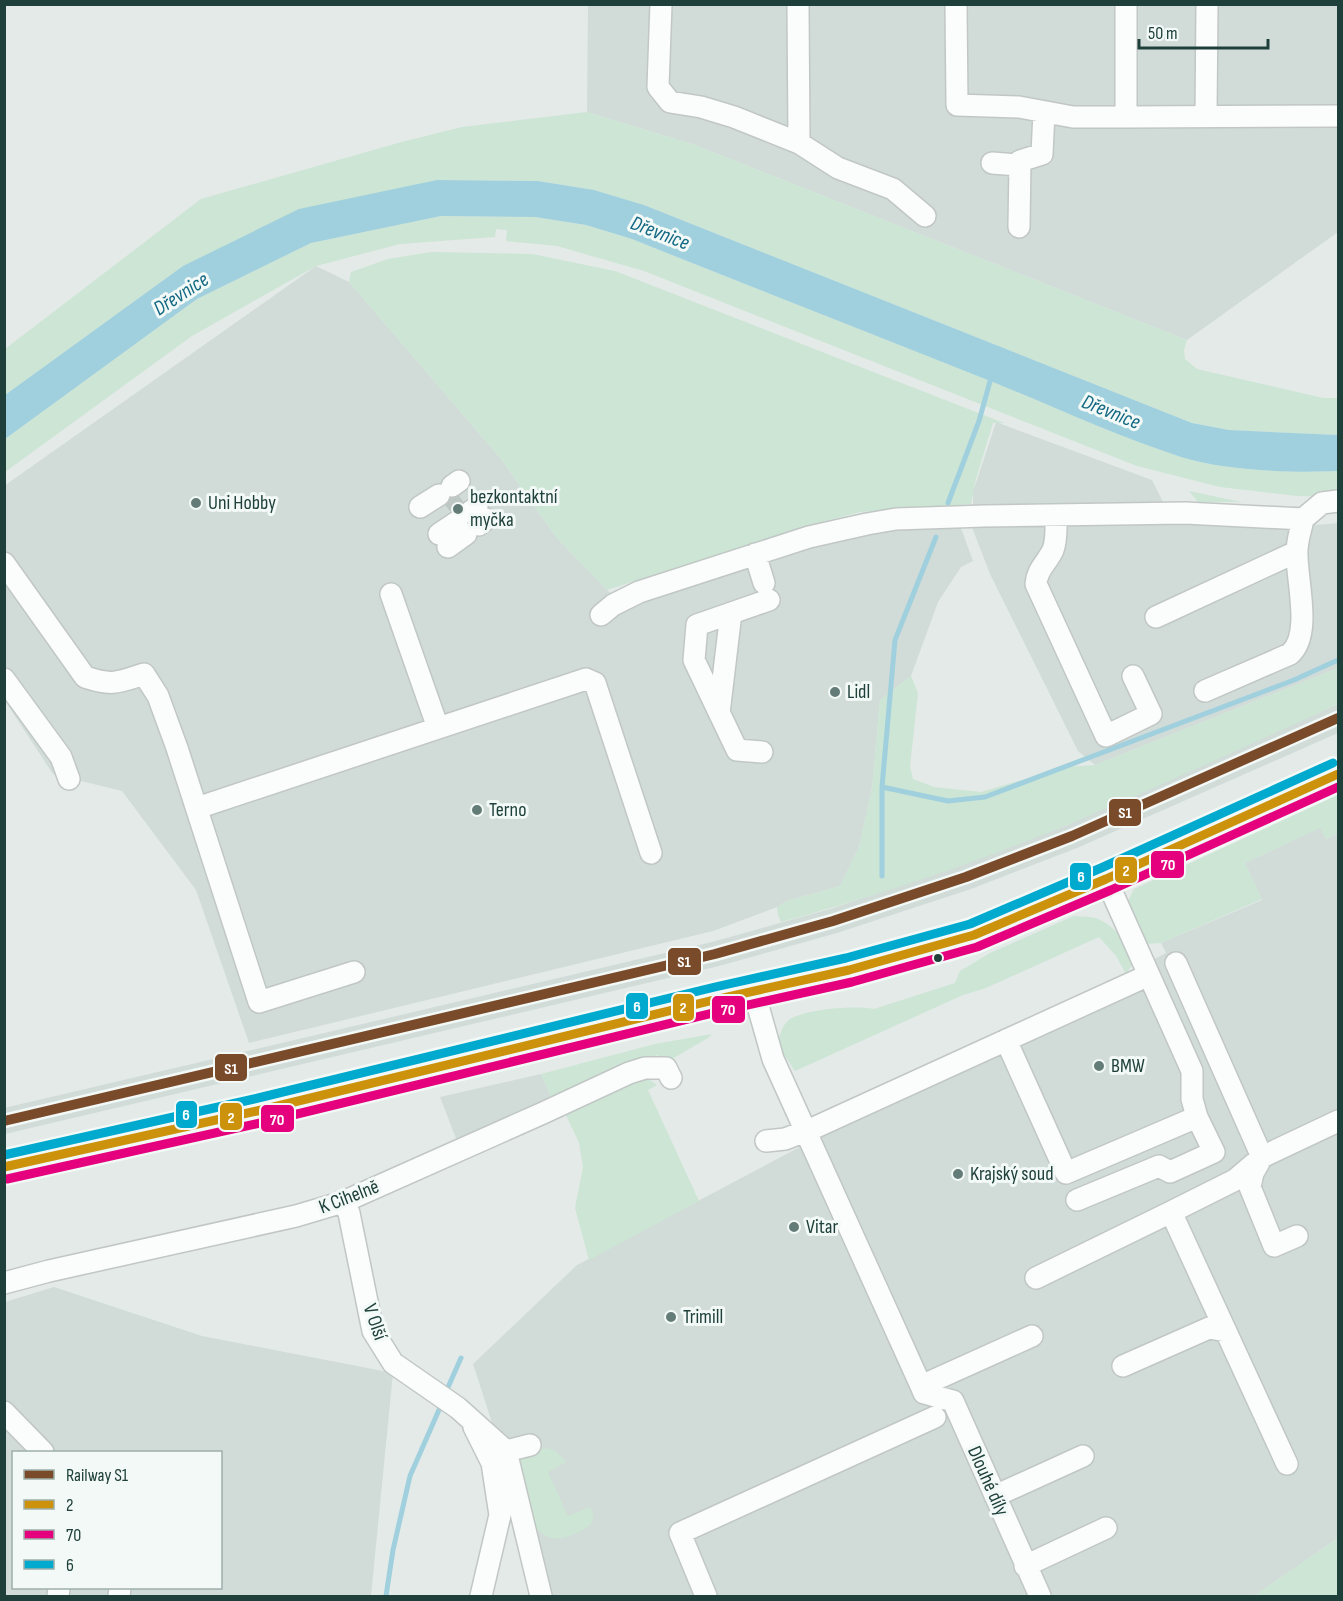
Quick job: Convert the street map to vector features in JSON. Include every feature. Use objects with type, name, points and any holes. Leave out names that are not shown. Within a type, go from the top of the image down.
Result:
[{"type":"main road","points":[[4,1167],[257,1111],[706,1001],[849,970],[974,935],[1106,879],[1338,774]]},
{"type":"street","points":[[660,4],[658,87],[670,102],[701,107],[734,117],[799,143],[838,168],[893,189],[925,216]]},
{"type":"street","points":[[798,4],[799,143]]},
{"type":"street","points":[[956,4],[957,105],[1019,107],[1073,117],[1338,116]]},
{"type":"street","points":[[1126,4],[1126,117]]},
{"type":"street","points":[[1206,116],[1207,4]]},
{"type":"street","points":[[1019,226],[1019,165],[1020,161],[1042,154],[1044,112]]},
{"type":"street","points":[[992,163],[1019,165]]},
{"type":"street","points":[[1205,691],[1290,654],[1295,649],[1302,631],[1296,552],[1303,519],[1322,503],[1338,501]]},
{"type":"street","points":[[463,506],[434,526],[463,506]]},
{"type":"street","points":[[601,615],[613,605],[639,592],[755,554],[808,537],[896,519],[1185,513],[1303,519]]},
{"type":"street","points":[[1056,515],[1055,546],[1048,560],[1037,572],[1036,584],[1106,736],[1151,714],[1133,676]]},
{"type":"street","points":[[1156,617],[1296,552]]},
{"type":"street","points":[[755,554],[767,592],[731,613],[697,625],[694,660],[736,750],[762,752]]},
{"type":"street","points":[[4,563],[85,677],[105,684],[144,674],[158,696],[260,1002],[354,972]]},
{"type":"street","points":[[391,594],[438,728]]},
{"type":"street","points":[[719,712],[731,613]]},
{"type":"street","points":[[4,679],[61,757],[69,779]]},
{"type":"street","points":[[197,808],[586,679],[595,683],[651,853]]},
{"type":"street","points":[[1077,1200],[1159,1166],[1170,1172],[1214,1152],[1197,1117],[1192,1099],[1192,1071],[1106,879]]},
{"type":"street","points":[[1176,963],[1262,1157]]},
{"type":"street","points":[[766,1141],[808,1139],[1006,1040],[1149,975]]},
{"type":"street","points":[[754,992],[773,1059],[922,1389],[1032,1336]]},
{"type":"street","points":[[1006,1040],[1066,1173],[1197,1117]]},
{"type":"street","name":"K Cihelně","points":[[4,1283],[296,1216],[344,1202],[629,1072],[645,1068],[666,1068],[671,1078]]},
{"type":"street","points":[[1036,1278],[1235,1180],[1262,1157],[1338,1121]]},
{"type":"street","points":[[1262,1157],[1253,1173],[1250,1187],[1274,1246],[1297,1236]]},
{"type":"street","name":"V Olší","points":[[344,1202],[349,1213],[373,1331],[393,1363],[458,1408],[506,1451]]},
{"type":"street","points":[[1171,1212],[1287,1464]]},
{"type":"street","points":[[1123,1366],[1209,1329],[1226,1331]]},
{"type":"street","name":"Dlouhé díly","points":[[922,1389],[953,1401],[1038,1593]]},
{"type":"street","name":"V Olší","points":[[458,1408],[477,1431],[492,1464],[500,1515],[481,1596]]},
{"type":"street","points":[[4,1412],[42,1451]]},
{"type":"street","points":[[706,1596],[680,1533],[935,1417]]},
{"type":"street","points":[[530,1444],[506,1451],[541,1596]]},
{"type":"street","points":[[995,1496],[1083,1456]]},
{"type":"street","points":[[1025,1566],[1106,1528]]},
{"type":"shaded area","points":[[588,5],[1338,5],[1338,232],[1187,340],[695,145],[587,112]]},
{"type":"shaded area","points":[[316,266],[349,282],[501,459],[556,537],[607,590],[625,605],[868,530],[961,528],[973,561],[961,567],[938,602],[911,676],[880,700],[872,788],[859,847],[840,886],[787,901],[777,907],[713,931],[249,1043],[196,890],[122,791],[53,774],[5,701],[4,486]]},
{"type":"shaded area","points":[[996,422],[1152,480],[1173,522],[1316,525],[1338,523],[1338,668],[1095,765],[1078,751],[990,574],[973,530],[973,492]]},
{"type":"shaded area","points":[[1338,704],[1338,733],[1077,848],[971,889],[837,933],[719,966],[5,1134],[4,1108],[712,942],[830,909],[962,865],[1067,825]]},
{"type":"shaded area","points":[[1321,827],[1326,839],[1338,833],[1338,1538],[1254,1596],[548,1596],[473,1364],[577,1265],[1166,953],[1161,943],[1262,900],[1245,863]]},
{"type":"shaded area","points":[[541,1074],[552,1099],[457,1141],[440,1097]]},
{"type":"shaded area","points":[[54,1287],[202,1336],[393,1373],[371,1596],[5,1596],[5,1302]]},
{"type":"green space","points":[[587,112],[695,145],[1187,340],[1184,350],[1185,359],[1197,369],[1323,398],[1338,398],[1338,435],[1229,430],[1192,423],[644,205],[594,190],[538,181],[437,180],[183,266],[5,395],[5,349],[201,199],[462,127]]},
{"type":"green space","points":[[441,216],[535,217],[586,225],[632,239],[996,383],[1128,438],[1181,457],[1198,462],[1259,470],[1338,471],[1338,497],[1297,496],[1220,487],[1137,466],[644,271],[557,246],[506,241],[507,230],[496,229],[495,237],[400,244],[316,266],[192,336],[5,472],[5,439],[197,299],[311,243]]},
{"type":"green space","points":[[431,252],[532,254],[615,271],[1004,423],[993,423],[971,504],[860,512],[803,527],[607,590],[556,537],[501,459],[349,282],[351,272],[388,259]]},
{"type":"green space","points":[[1189,491],[1241,502],[1198,502]]},
{"type":"green space","points":[[1338,668],[1338,704],[1238,750],[1103,810],[998,852],[854,901],[781,922],[777,907],[787,901],[840,886],[859,847],[872,788],[880,700],[911,676],[918,693],[910,766],[913,779],[934,787],[981,792],[1066,767],[1095,765]]},
{"type":"green space","points":[[1338,795],[1338,833],[1326,839],[1320,828],[1245,863],[1262,899],[1161,943],[1144,944],[1128,901],[1134,889]]},
{"type":"green space","points":[[1074,916],[1098,919],[1121,936],[1135,961],[1126,974],[1116,956],[1099,937],[795,1071],[777,1044],[785,1024],[790,1019],[831,1009],[855,1007],[874,1009],[955,983],[960,971],[990,953]]},
{"type":"green space","points":[[712,1034],[665,1063],[657,1055],[552,1099],[541,1074],[655,1044]]},
{"type":"green space","points":[[647,1078],[657,1085],[648,1090],[699,1201],[589,1260],[575,1208],[583,1167],[579,1143],[566,1115]]},
{"type":"green space","points":[[547,1448],[556,1451],[566,1462],[548,1472],[568,1516],[590,1507],[593,1516],[587,1528],[560,1538],[543,1534],[533,1524],[517,1465],[530,1453]]},
{"type":"green space","points":[[1338,1538],[1338,1596],[1254,1596]]},
{"type":"water","name":"Dřevnice","points":[[437,180],[538,181],[594,190],[644,205],[1192,423],[1229,430],[1338,435],[1338,471],[1259,470],[1198,462],[1181,457],[1128,438],[996,383],[632,239],[586,225],[535,217],[441,216],[311,243],[197,299],[5,439],[5,395],[183,266],[299,209]]},
{"type":"waterway","points":[[948,503],[979,421],[992,374]]},
{"type":"waterway","points":[[882,876],[882,787],[895,640],[936,537]]},
{"type":"waterway","points":[[882,787],[948,801],[985,797],[1294,680],[1338,660]]},
{"type":"waterway","points":[[445,1394],[461,1358]]},
{"type":"waterway","points":[[386,1596],[393,1550],[410,1476],[442,1403]]},
{"type":"tunnel","points":[[446,506],[459,496]]},
{"type":"rail line","name":"S1","points":[[4,1121],[715,954],[833,921],[966,877],[1072,836],[1338,718]]},
{"type":"transit line","name":"6","points":[[4,1155],[254,1099],[715,987],[846,958],[970,924],[1101,868],[1333,763]]},
{"type":"transit line","name":"2","points":[[4,1167],[257,1111],[718,999],[849,970],[974,935],[1106,879],[1338,774]]},
{"type":"transit line","name":"70","points":[[7,1179],[260,1123],[721,1011],[852,982],[977,947],[1111,890],[1338,787]]},
{"type":"place","name":"Uni Hobby","points":[[196,503]]},
{"type":"place","name":"bezkontaktní myčka","points":[[458,509]]},
{"type":"place","name":"Lidl","points":[[835,692]]},
{"type":"place","name":"Terno","points":[[477,810]]},
{"type":"place","name":"BMW","points":[[1099,1066]]},
{"type":"place","name":"Krajský soud","points":[[958,1174]]},
{"type":"place","name":"Vitar","points":[[794,1227]]},
{"type":"place","name":"Trimill","points":[[671,1317]]}]
